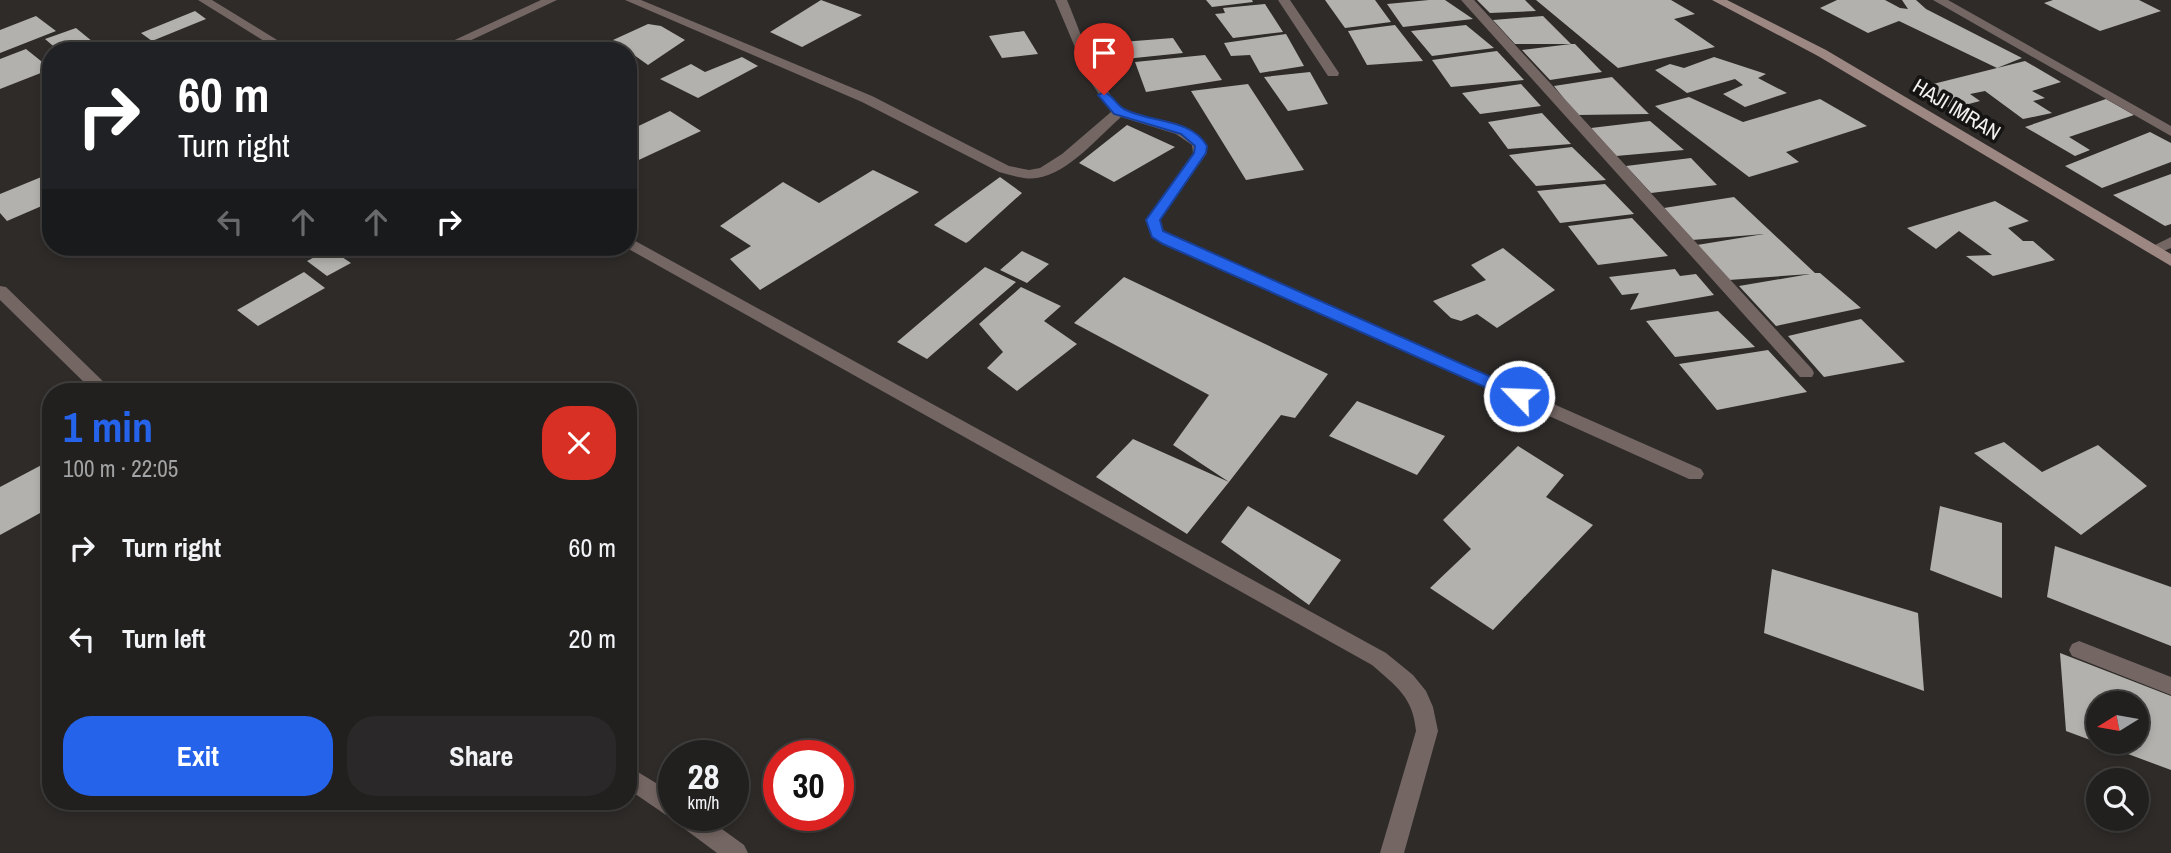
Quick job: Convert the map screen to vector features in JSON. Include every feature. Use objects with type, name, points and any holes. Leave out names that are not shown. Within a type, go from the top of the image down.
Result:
[{"type":"street","points":[[204,0],[274,42]]},
{"type":"street","points":[[456,42],[551,0]]},
{"type":"street","points":[[631,0],[867,99],[1004,169],[1037,174],[1053,167],[1119,111]]},
{"type":"street","points":[[1061,0],[1104,95],[1119,111],[1185,132],[1198,140],[1201,146],[1200,153],[1153,220],[1157,234],[1695,474]]},
{"type":"street","points":[[1284,0],[1334,73]]},
{"type":"street","points":[[1467,0],[1806,373]]},
{"type":"street","name":"HAJI IMRAN","points":[[1718,0],[1822,53],[2171,261]]},
{"type":"street","points":[[1940,0],[2171,132]]},
{"type":"street","points":[[2153,250],[2171,242]]},
{"type":"street","points":[[637,247],[1379,659],[1414,690],[1426,710],[1427,730],[1392,853]]},
{"type":"street","points":[[0,290],[95,383]]},
{"type":"street","points":[[2079,650],[2171,686]]},
{"type":"street","points":[[637,782],[658,796]]},
{"type":"street","points":[[706,831],[736,853]]},
{"type":"building","points":[[821,0],[862,15],[802,47],[770,32]]},
{"type":"building","points":[[1206,0],[1252,0],[1253,2],[1212,7]]},
{"type":"building","points":[[1325,0],[1375,0],[1391,22],[1345,28]]},
{"type":"building","points":[[1445,0],[1473,19],[1403,27],[1387,4]]},
{"type":"building","points":[[1477,0],[1525,0],[1536,11],[1490,13]]},
{"type":"building","points":[[1536,0],[1671,0],[1695,14],[1674,19],[1715,47],[1618,68]]},
{"type":"building","points":[[1837,0],[1885,0],[1908,9],[1902,0],[1916,0],[1926,9],[2022,58],[1997,68],[1899,21],[1868,33],[1820,8]]},
{"type":"building","points":[[2053,0],[2139,0],[2161,11],[2100,31],[2044,3]]},
{"type":"building","points":[[1265,4],[1283,32],[1233,38],[1215,14],[1225,13],[1223,8]]},
{"type":"building","points":[[195,11],[206,19],[152,41],[141,33]]},
{"type":"building","points":[[36,16],[56,31],[0,53],[0,30]]},
{"type":"building","points":[[1543,16],[1571,44],[1515,44],[1493,20]]},
{"type":"building","points":[[648,24],[661,26],[685,40],[648,65],[637,57],[637,42],[613,40]]},
{"type":"building","points":[[1395,25],[1423,61],[1367,65],[1348,31]]},
{"type":"building","points":[[1466,25],[1494,48],[1432,56],[1411,31]]},
{"type":"building","points":[[76,28],[93,42],[48,42],[45,39]]},
{"type":"building","points":[[1024,31],[1038,54],[1002,58],[989,36]]},
{"type":"building","points":[[1286,34],[1304,66],[1260,73],[1250,55],[1231,56],[1224,43]]},
{"type":"building","points":[[1173,38],[1183,53],[1125,59],[1122,42]]},
{"type":"building","points":[[1575,44],[1602,72],[1550,80],[1522,50]]},
{"type":"building","points":[[26,49],[42,62],[42,73],[0,89],[0,59]]},
{"type":"building","points":[[1497,51],[1524,80],[1451,87],[1432,60]]},
{"type":"building","points":[[1205,55],[1222,80],[1146,92],[1135,62]]},
{"type":"building","points":[[742,57],[758,66],[698,98],[660,79],[691,64],[705,72]]},
{"type":"building","points":[[1714,57],[1766,74],[1758,78],[1787,93],[1745,107],[1723,94],[1743,85],[1735,79],[1687,93],[1655,70],[1670,64],[1684,68]]},
{"type":"building","points":[[2025,61],[2061,82],[2032,91],[2045,98],[2033,101],[2052,113],[2023,119],[1985,91],[1970,94],[1980,101],[1950,109],[1921,87]]},
{"type":"building","points":[[1310,72],[1328,104],[1288,111],[1264,77]]},
{"type":"building","points":[[1612,77],[1649,114],[1577,115],[1554,86]]},
{"type":"building","points":[[1248,84],[1304,170],[1246,180],[1191,91]]},
{"type":"building","points":[[1521,84],[1541,106],[1480,114],[1462,93]]},
{"type":"building","points":[[1689,97],[1743,122],[1820,99],[1867,126],[1786,152],[1799,162],[1749,177],[1655,106]]},
{"type":"building","points":[[2106,99],[2134,115],[2069,137],[2090,150],[2075,156],[2025,127]]},
{"type":"building","points":[[670,111],[701,131],[637,161],[637,127]]},
{"type":"building","points":[[1542,113],[1571,144],[1508,149],[1488,122]]},
{"type":"building","points":[[1650,121],[1684,150],[1616,156],[1591,128]]},
{"type":"building","points":[[1127,125],[1175,147],[1114,182],[1079,163]]},
{"type":"building","points":[[2150,132],[2171,143],[2171,162],[2102,188],[2065,166]]},
{"type":"building","points":[[1572,147],[1606,180],[1536,186],[1509,155]]},
{"type":"building","points":[[1691,158],[1717,185],[1651,193],[1626,166]]},
{"type":"building","points":[[873,170],[919,192],[760,290],[730,259],[751,246],[720,226],[783,182],[819,203]]},
{"type":"building","points":[[2171,174],[2171,224],[2165,226],[2113,195]]},
{"type":"building","points":[[42,177],[42,206],[7,221],[0,213],[0,194]]},
{"type":"building","points":[[1000,177],[1022,193],[969,241],[966,243],[934,225]]},
{"type":"building","points":[[1605,184],[1634,214],[1560,223],[1537,191]]},
{"type":"building","points":[[1734,197],[1815,273],[1820,273],[1861,308],[1776,326],[1739,286],[1810,274],[1729,280],[1697,245],[1764,234],[1692,240],[1664,208]]},
{"type":"building","points":[[1995,201],[2029,221],[2008,228],[2023,241],[2033,241],[2055,260],[1993,276],[1966,256],[1992,255],[1959,231],[1936,249],[1907,228]]},
{"type":"building","points":[[1632,218],[1668,256],[1598,265],[1568,226]]},
{"type":"building","points":[[1503,248],[1555,290],[1497,328],[1477,314],[1461,321],[1451,318],[1433,301],[1486,280],[1471,265]]},
{"type":"building","points":[[1022,251],[1049,264],[1027,283],[1000,270]]},
{"type":"building","points":[[317,256],[340,256],[351,263],[327,276],[307,261]]},
{"type":"building","points":[[985,267],[1016,282],[927,359],[897,342]]},
{"type":"building","points":[[1675,269],[1680,276],[1696,274],[1714,295],[1630,310],[1639,293],[1622,295],[1609,277]]},
{"type":"building","points":[[304,272],[325,288],[258,326],[237,310]]},
{"type":"building","points":[[1124,277],[1328,374],[1295,418],[1281,415],[1229,482],[1173,445],[1209,395],[1074,323]]},
{"type":"building","points":[[1021,287],[1061,306],[1044,321],[1077,344],[1017,391],[987,368],[1003,352],[979,324]]},
{"type":"building","points":[[1718,311],[1755,347],[1675,357],[1646,321]]},
{"type":"building","points":[[1861,319],[1905,362],[1824,377],[1788,336]]},
{"type":"building","points":[[1768,350],[1807,392],[1717,410],[1679,364]]},
{"type":"building","points":[[1357,401],[1445,436],[1417,475],[1329,436]]},
{"type":"building","points":[[1133,439],[1229,482],[1187,534],[1096,477]]},
{"type":"building","points":[[2004,442],[2042,472],[2098,445],[2147,486],[2081,535],[1974,453]]},
{"type":"building","points":[[1518,446],[1564,475],[1546,497],[1593,525],[1493,630],[1430,588],[1471,549],[1443,520]]},
{"type":"building","points":[[42,465],[42,512],[0,535],[0,487]]},
{"type":"building","points":[[1248,506],[1341,560],[1309,605],[1221,542]]},
{"type":"building","points":[[1940,506],[2002,523],[2002,598],[1930,570]]},
{"type":"building","points":[[2055,546],[2171,587],[2171,646],[2047,597]]},
{"type":"building","points":[[1772,569],[1918,613],[1924,691],[1764,633]]},
{"type":"building","points":[[2060,653],[2171,696],[2171,770],[2128,754],[2149,754],[2149,691],[2086,691],[2086,738],[2066,731]]},
{"type":"route","points":[[1104,95],[1119,111],[1185,132],[1198,140],[1201,146],[1200,153],[1153,220],[1157,234],[1519,396]]}]
